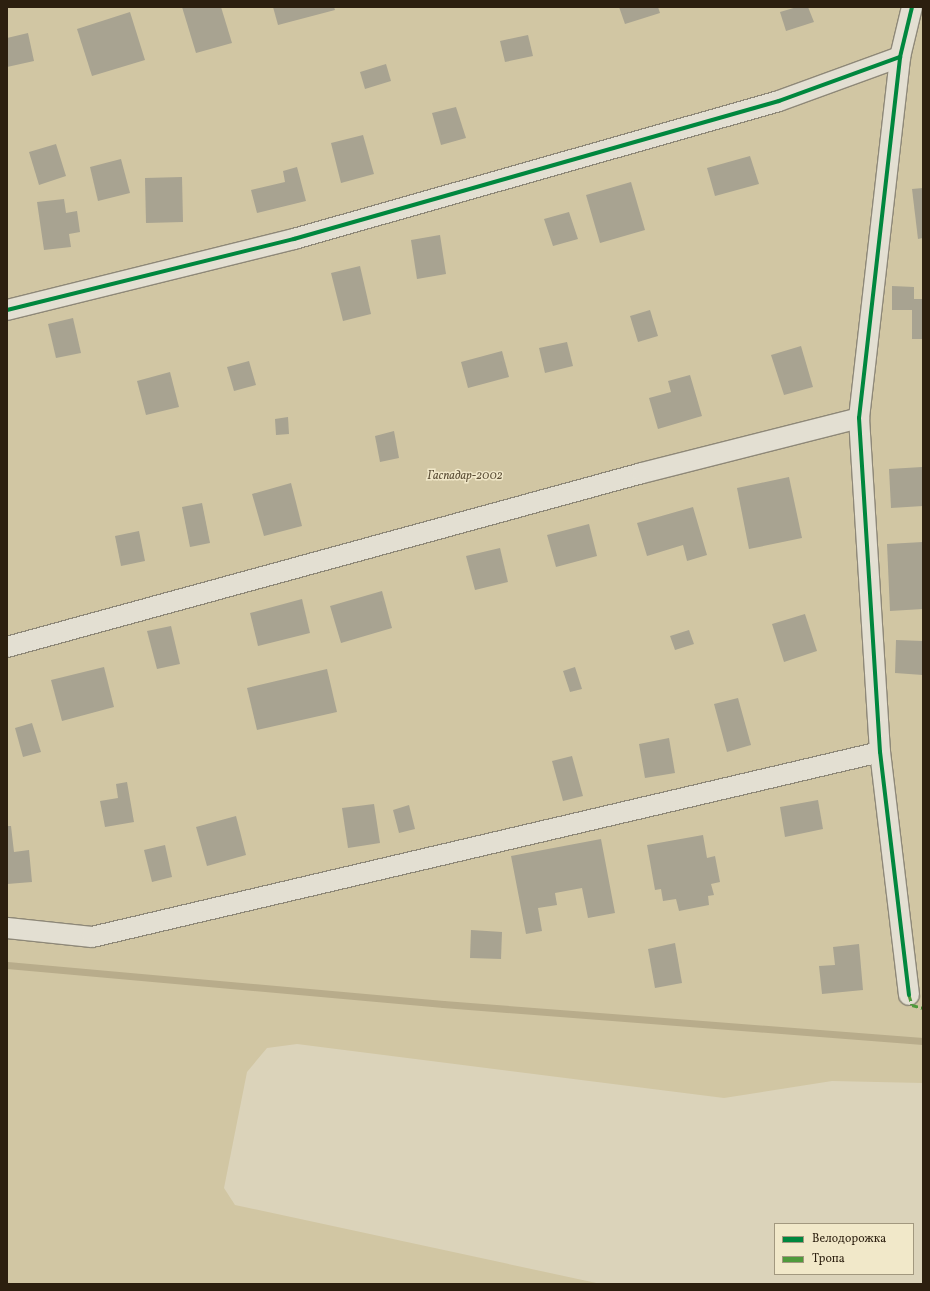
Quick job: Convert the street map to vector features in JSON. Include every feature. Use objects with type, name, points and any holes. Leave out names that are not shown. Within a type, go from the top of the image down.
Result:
[{"type":"street","points":[[909,995],[880,752],[859,418],[900,57],[912,7]]},
{"type":"street","points":[[7,310],[294,239],[779,101],[900,57]]},
{"type":"street","points":[[7,647],[642,473],[859,418]]},
{"type":"street","points":[[7,928],[92,937],[880,752]]},
{"type":"green space","name":"Гаспадар-2002","points":[[7,7],[923,7],[923,1083],[832,1081],[724,1098],[297,1044],[267,1048],[247,1072],[224,1188],[235,1205],[601,1284],[7,1284]]},
{"type":"building","points":[[182,7],[221,7],[232,43],[196,53]]},
{"type":"building","points":[[273,7],[334,7],[335,10],[278,25]]},
{"type":"building","points":[[619,7],[658,7],[660,13],[625,24]]},
{"type":"building","points":[[797,7],[808,7],[814,22],[786,31],[780,12]]},
{"type":"building","points":[[130,12],[145,60],[92,76],[77,29]]},
{"type":"building","points":[[28,33],[34,61],[7,67],[7,38]]},
{"type":"building","points":[[528,35],[533,56],[505,62],[500,41]]},
{"type":"building","points":[[386,64],[391,81],[365,89],[360,72]]},
{"type":"building","points":[[456,107],[466,138],[441,145],[432,113]]},
{"type":"building","points":[[363,135],[374,174],[341,183],[331,143]]},
{"type":"building","points":[[56,144],[66,176],[39,185],[29,152]]},
{"type":"building","points":[[750,156],[759,184],[715,196],[707,168]]},
{"type":"building","points":[[121,159],[130,193],[98,201],[90,167]]},
{"type":"building","points":[[297,167],[306,201],[257,213],[251,190],[285,182],[283,171]]},
{"type":"building","points":[[182,177],[183,222],[146,223],[145,178]]},
{"type":"building","points":[[631,182],[645,230],[600,243],[586,195]]},
{"type":"building","points":[[923,188],[923,238],[918,239],[912,189]]},
{"type":"building","points":[[64,199],[66,213],[77,211],[80,232],[69,234],[71,247],[44,250],[37,202]]},
{"type":"building","points":[[569,212],[578,239],[553,246],[544,219]]},
{"type":"building","points":[[440,235],[446,274],[417,279],[411,240]]},
{"type":"building","points":[[360,266],[371,314],[343,321],[331,273]]},
{"type":"building","points":[[892,286],[914,287],[914,299],[923,299],[923,339],[912,339],[912,310],[892,310]]},
{"type":"building","points":[[650,310],[658,336],[638,342],[630,316]]},
{"type":"building","points":[[73,318],[81,353],[56,358],[48,324]]},
{"type":"building","points":[[567,342],[573,366],[545,373],[539,348]]},
{"type":"building","points":[[801,346],[813,387],[784,395],[771,355]]},
{"type":"building","points":[[502,351],[509,377],[468,388],[461,362]]},
{"type":"building","points":[[249,361],[256,385],[234,391],[227,367]]},
{"type":"building","points":[[170,372],[179,407],[146,415],[137,381]]},
{"type":"building","points":[[690,375],[702,416],[658,429],[649,398],[671,392],[668,381]]},
{"type":"building","points":[[288,417],[289,434],[276,435],[275,419]]},
{"type":"building","points":[[394,431],[399,458],[380,462],[375,436]]},
{"type":"building","points":[[922,467],[923,506],[891,508],[889,469]]},
{"type":"building","points":[[789,477],[802,538],[749,549],[737,488]]},
{"type":"building","points":[[291,483],[302,526],[264,536],[252,494]]},
{"type":"building","points":[[202,503],[210,543],[190,547],[182,507]]},
{"type":"building","points":[[693,507],[707,555],[687,561],[683,545],[647,556],[637,523]]},
{"type":"building","points":[[589,524],[597,556],[556,567],[547,535]]},
{"type":"building","points":[[139,531],[145,561],[121,566],[115,536]]},
{"type":"building","points":[[923,542],[923,609],[890,611],[887,544]]},
{"type":"building","points":[[500,548],[508,582],[475,590],[466,556]]},
{"type":"building","points":[[382,591],[392,628],[341,643],[330,606]]},
{"type":"building","points":[[302,599],[310,633],[258,646],[250,613]]},
{"type":"building","points":[[805,614],[817,651],[784,662],[772,624]]},
{"type":"building","points":[[171,626],[180,664],[157,669],[147,631]]},
{"type":"building","points":[[689,630],[694,644],[675,650],[670,636]]},
{"type":"building","points":[[896,640],[923,641],[923,675],[895,673]]},
{"type":"building","points":[[104,667],[114,707],[62,721],[51,680]]},
{"type":"building","points":[[575,667],[582,689],[570,692],[563,671]]},
{"type":"building","points":[[327,669],[337,712],[257,730],[247,688]]},
{"type":"building","points":[[738,698],[751,745],[727,752],[714,704]]},
{"type":"building","points":[[32,723],[41,752],[23,757],[15,728]]},
{"type":"building","points":[[669,738],[675,773],[645,778],[639,744]]},
{"type":"building","points":[[572,756],[583,796],[563,801],[552,761]]},
{"type":"building","points":[[127,782],[134,822],[105,827],[100,801],[118,798],[116,784]]},
{"type":"building","points":[[818,800],[823,829],[785,837],[780,807]]},
{"type":"building","points":[[374,804],[380,843],[348,848],[342,808]]},
{"type":"building","points":[[409,805],[415,829],[399,833],[393,810]]},
{"type":"building","points":[[236,816],[246,855],[207,866],[196,827]]},
{"type":"building","points":[[7,826],[11,826],[14,852],[29,850],[32,882],[7,884]]},
{"type":"building","points":[[703,835],[707,858],[715,856],[720,882],[711,884],[714,895],[708,896],[709,905],[679,911],[676,899],[663,901],[661,889],[655,890],[647,845]]},
{"type":"building","points":[[601,839],[615,913],[588,918],[582,888],[555,893],[557,905],[538,908],[542,931],[526,934],[511,856]]},
{"type":"building","points":[[165,845],[172,877],[152,882],[144,850]]},
{"type":"building","points":[[471,930],[502,932],[501,959],[470,958]]},
{"type":"building","points":[[675,943],[682,983],[655,988],[648,949]]},
{"type":"building","points":[[859,944],[863,990],[822,994],[819,966],[835,965],[833,947]]},
{"type":"waterway","points":[[7,965],[443,1004],[923,1041]]},
{"type":"marked path","points":[[909,995],[912,1005],[923,1008]]},
{"type":"cycle path","points":[[909,995],[880,752],[859,418],[900,57],[912,7]]},
{"type":"cycle path","points":[[7,310],[294,239],[779,101],[900,57]]}]
